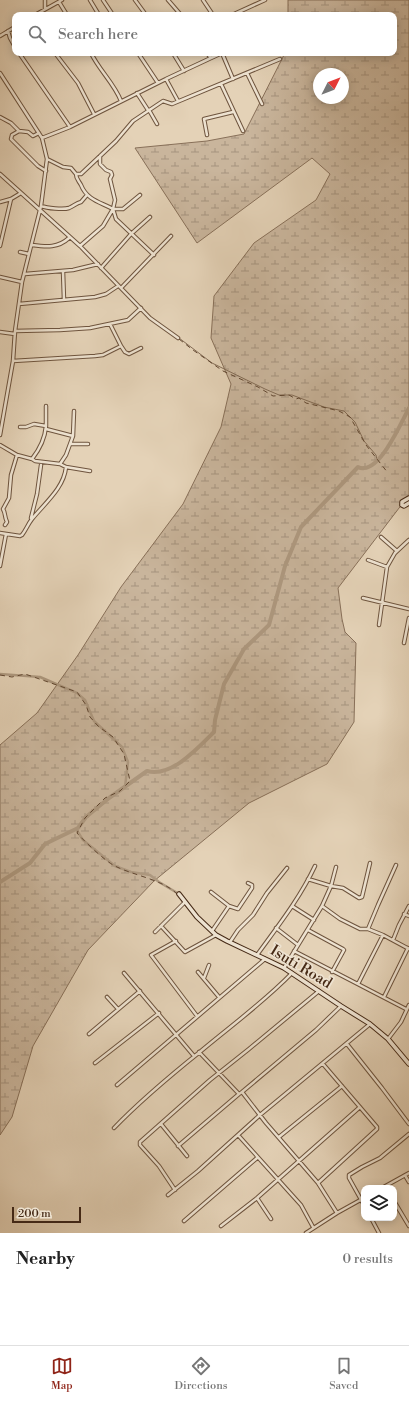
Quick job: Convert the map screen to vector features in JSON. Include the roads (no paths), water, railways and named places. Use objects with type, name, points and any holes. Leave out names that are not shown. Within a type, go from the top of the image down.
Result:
[{"type":"street","points":[[44,10],[45,0]]},
{"type":"street","points":[[40,12],[62,0]]},
{"type":"street","points":[[90,0],[96,12]]},
{"type":"street","points":[[103,0],[111,12]]},
{"type":"street","points":[[135,0],[144,12]]},
{"type":"street","points":[[168,0],[178,12]]},
{"type":"street","points":[[203,0],[211,12]]},
{"type":"street","points":[[239,12],[265,0]]},
{"type":"street","points":[[58,2],[65,12]]},
{"type":"street","points":[[0,36],[12,29]]},
{"type":"street","points":[[8,31],[12,42]]},
{"type":"street","points":[[21,56],[70,127]]},
{"type":"street","points":[[57,56],[78,84],[94,114]]},
{"type":"street","points":[[94,56],[104,75],[117,92],[121,101]]},
{"type":"street","points":[[140,56],[158,83]]},
{"type":"street","points":[[175,56],[184,71]]},
{"type":"street","points":[[42,138],[70,127],[215,56]]},
{"type":"street","points":[[223,56],[233,79]]},
{"type":"street","points":[[76,174],[81,174],[94,162],[116,141],[133,121],[163,101],[170,104],[280,59]]},
{"type":"street","points":[[0,73],[42,138],[47,159],[41,206],[22,282],[13,361],[0,436]]},
{"type":"street","points":[[247,73],[262,104]]},
{"type":"street","points":[[166,79],[178,101]]},
{"type":"street","points":[[220,84],[243,131]]},
{"type":"street","points":[[137,93],[157,124]]},
{"type":"street","points":[[207,135],[204,119],[233,112]]},
{"type":"street","points":[[0,117],[11,123],[19,131]]},
{"type":"street","points":[[39,133],[33,136],[28,132],[19,131],[12,135],[11,139],[38,166],[46,171]]},
{"type":"street","points":[[100,156],[100,164]]},
{"type":"street","points":[[47,159],[63,167],[71,168],[76,174],[76,179],[86,195],[92,200],[100,202],[113,210],[122,209],[140,195]]},
{"type":"street","points":[[80,246],[103,226],[113,210],[115,200],[110,180],[112,174],[100,164],[94,162]]},
{"type":"street","points":[[0,174],[39,210],[56,223],[69,238],[80,246],[161,327],[178,338]]},
{"type":"street","points":[[0,202],[21,194]]},
{"type":"street","points":[[41,206],[52,209],[70,208],[81,202],[86,195]]},
{"type":"street","points":[[0,246],[11,199]]},
{"type":"street","points":[[113,210],[116,219],[154,255]]},
{"type":"street","points":[[101,268],[131,234],[150,217]]},
{"type":"street","points":[[19,304],[95,297],[106,294],[120,287],[154,255],[171,236]]},
{"type":"street","points":[[32,245],[44,247],[55,246],[69,238]]},
{"type":"street","points":[[20,252],[29,254]]},
{"type":"street","points":[[25,274],[64,271],[98,264]]},
{"type":"street","points":[[64,271],[64,300]]},
{"type":"street","points":[[0,277],[22,282]]},
{"type":"street","points":[[0,332],[15,333],[90,328],[128,320],[141,308]]},
{"type":"street","points":[[110,324],[125,352],[130,354],[141,348]]},
{"type":"street","points":[[13,361],[96,356],[103,355],[121,346]]},
{"type":"street","points":[[32,459],[37,454],[46,427],[46,406]]},
{"type":"street","points":[[60,464],[66,455],[73,436],[74,411]]},
{"type":"street","points":[[20,427],[26,428],[34,424],[73,436]]},
{"type":"street","points":[[70,444],[88,444]]},
{"type":"street","points":[[0,445],[17,455],[35,461],[60,464],[66,467],[90,471]]},
{"type":"street","points":[[5,525],[7,522],[4,517],[4,509],[9,498],[11,476],[17,455]]},
{"type":"street","points":[[31,520],[38,494],[41,465]]},
{"type":"street","points":[[0,533],[20,536],[24,532],[31,520],[59,488],[65,476],[66,467]]},
{"type":"street","points":[[409,498],[404,500],[402,503],[404,506],[409,503]]},
{"type":"street","points":[[0,566],[6,534]]},
{"type":"street","points":[[381,537],[397,551]]},
{"type":"street","points":[[379,625],[387,567],[397,551],[409,540]]},
{"type":"street","points":[[368,560],[387,567]]},
{"type":"street","points":[[363,598],[409,609]]},
{"type":"street","points":[[404,643],[409,618]]},
{"type":"street","points":[[308,879],[343,888],[361,898],[370,863]]},
{"type":"street","points":[[368,929],[396,865]]},
{"type":"street","points":[[257,955],[292,906],[315,866]]},
{"type":"street","points":[[284,968],[322,906],[331,886],[336,867]]},
{"type":"street","points":[[230,942],[238,930],[253,915],[266,894],[287,868]]},
{"type":"street","points":[[211,892],[229,906],[239,909],[252,888],[252,885],[248,883]]},
{"type":"street","name":"Isuti Road","points":[[179,894],[197,917],[216,935],[284,968],[370,1024],[388,1039],[409,1064]]},
{"type":"street","points":[[155,932],[185,902]]},
{"type":"street","points":[[212,931],[229,906]]},
{"type":"street","points":[[292,906],[314,920]]},
{"type":"street","points":[[322,906],[340,919],[360,929],[368,929],[408,948],[384,997]]},
{"type":"street","points":[[393,940],[409,906]]},
{"type":"street","points":[[404,914],[409,916]]},
{"type":"street","points":[[162,926],[185,952],[216,935]]},
{"type":"street","points":[[276,928],[298,945]]},
{"type":"street","points":[[308,930],[344,950],[332,972]]},
{"type":"street","points":[[358,984],[382,935]]},
{"type":"street","points":[[176,941],[151,955],[197,1016]]},
{"type":"street","points":[[294,951],[406,1009]]},
{"type":"street","points":[[117,1085],[265,958]]},
{"type":"street","points":[[204,978],[209,965]]},
{"type":"street","points":[[198,972],[219,998]]},
{"type":"street","points":[[124,973],[194,1056]]},
{"type":"street","points":[[114,1128],[140,1103],[194,1056],[274,991],[292,973]]},
{"type":"street","points":[[89,1034],[140,991]]},
{"type":"street","points":[[175,1190],[159,1166],[140,1144],[219,1073],[318,991]]},
{"type":"street","points":[[107,998],[118,1009]]},
{"type":"street","points":[[388,1039],[399,1026],[409,1005]]},
{"type":"street","points":[[178,1146],[316,1030],[341,1006]]},
{"type":"street","points":[[95,1063],[159,1013]]},
{"type":"street","points":[[168,1195],[260,1115],[370,1024]]},
{"type":"street","points":[[347,1044],[409,1124]]},
{"type":"street","points":[[199,1052],[240,1093],[300,1160],[318,1182],[336,1213]]},
{"type":"street","points":[[318,1182],[378,1129],[323,1064]]},
{"type":"street","points":[[279,1138],[342,1086]]},
{"type":"street","points":[[221,1226],[257,1198],[360,1107]]},
{"type":"street","points":[[161,1124],[187,1156]]},
{"type":"street","points":[[361,1196],[349,1178],[350,1174],[380,1158],[409,1134]]},
{"type":"street","points":[[238,1135],[301,1205],[313,1228]]},
{"type":"street","points":[[184,1222],[258,1158]]},
{"type":"street","points":[[389,1185],[409,1173]]},
{"type":"street","points":[[406,1176],[409,1182]]},
{"type":"street","points":[[257,1198],[272,1219]]},
{"type":"street","points":[[306,1233],[336,1213],[361,1200]]},
{"type":"street","points":[[397,1206],[409,1226]]},
{"type":"street","points":[[373,1221],[379,1233]]},
{"type":"waterway","points":[[179,338],[212,363],[265,389],[279,395],[292,395],[324,407],[344,411],[355,422],[364,441],[376,455],[377,460]]},
{"type":"waterway","points":[[0,882],[30,863],[45,844],[78,828],[86,817],[109,798],[147,771],[156,772],[175,766],[184,760],[214,732],[215,720],[224,684],[244,649],[269,625],[285,566],[301,527],[358,467],[362,468],[371,466],[378,460],[396,433],[409,408]]},
{"type":"waterway","points":[[0,674],[40,677],[77,693],[85,700],[94,721],[122,747],[128,762],[125,787]]},
{"type":"waterway","points":[[76,829],[83,840],[115,866],[131,872],[150,875],[179,894]]}]
